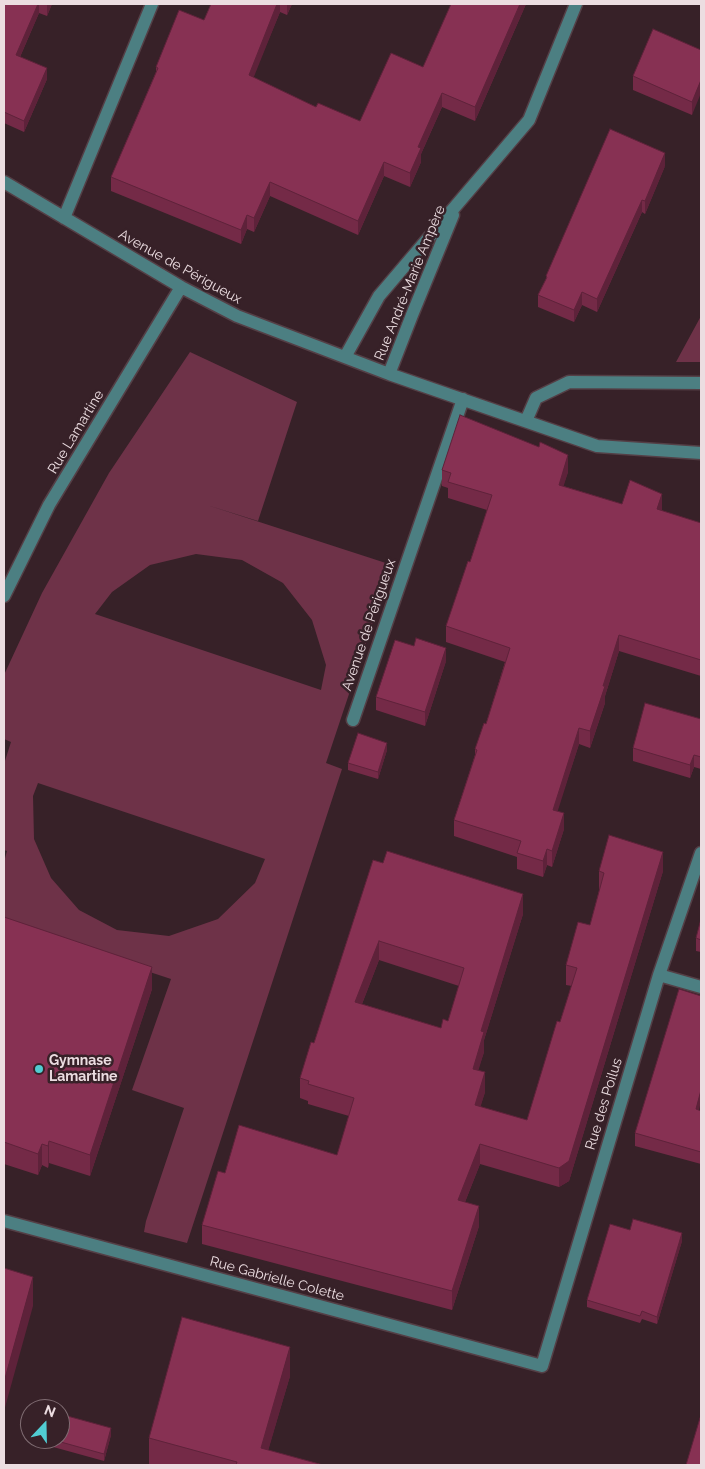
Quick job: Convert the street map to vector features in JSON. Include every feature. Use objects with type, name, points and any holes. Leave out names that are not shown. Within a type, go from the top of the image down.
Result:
[{"type":"street","points":[[64,218],[152,4]]},
{"type":"street","name":"Rue André-Marie Ampère","points":[[345,357],[379,296],[529,120],[576,4]]},
{"type":"street","name":"Avenue de Périgueux","points":[[4,182],[181,287],[237,316],[389,374],[597,446],[701,453]]},
{"type":"street","name":"Rue André-Marie Ampère","points":[[389,374],[458,204]]},
{"type":"street","name":"Rue Lamartine","points":[[4,596],[49,505],[181,287]]},
{"type":"street","points":[[526,422],[536,398],[569,382],[701,383]]},
{"type":"street","name":"Avenue de Périgueux","points":[[353,720],[463,399]]},
{"type":"street","name":"Rue des Poilus","points":[[542,1366],[659,975],[701,853]]},
{"type":"street","points":[[659,975],[701,987]]},
{"type":"street","name":"Rue Gabrielle Colette","points":[[4,1221],[542,1366]]},
{"type":"shaded area","points":[[701,316],[701,362],[676,362]]},
{"type":"shaded area","points":[[190,352],[297,402],[258,521],[207,505],[392,565],[326,763],[342,769],[187,1243],[144,1232],[184,1108],[132,1090],[171,979],[4,924],[4,862],[7,851],[4,850],[4,764],[11,742],[4,739],[4,675],[42,593],[109,473]],"holes":[[[196,554],[242,560],[283,583],[312,620],[326,665],[321,690],[95,614],[112,592],[150,565]],[[38,783],[265,859],[255,883],[218,919],[169,936],[117,930],[79,910],[51,878],[34,839],[33,796]]]},
{"type":"building","points":[[4,4],[38,4],[16,55],[47,68],[24,121],[4,112]]},
{"type":"building","points":[[211,4],[277,4],[249,75],[316,107],[318,103],[360,121],[391,53],[423,67],[451,4],[520,4],[475,107],[442,93],[418,147],[421,148],[410,173],[384,162],[358,221],[270,182],[254,218],[247,215],[241,230],[111,177],[158,68],[156,67],[179,10],[204,20]]},
{"type":"building","points":[[653,29],[701,50],[701,80],[692,102],[633,76]]},
{"type":"building","points":[[610,129],[665,153],[645,201],[642,200],[597,299],[582,292],[574,310],[538,295]]},
{"type":"building","points":[[460,415],[539,447],[540,442],[568,455],[559,485],[622,504],[630,480],[662,494],[657,509],[701,523],[701,660],[619,635],[590,731],[579,728],[553,810],[564,813],[552,851],[547,849],[543,861],[517,853],[521,841],[454,820],[477,750],[475,749],[484,723],[486,724],[510,648],[446,626],[492,495],[448,482],[451,473],[442,470]]},
{"type":"building","points":[[416,638],[446,648],[425,712],[376,697],[395,640],[414,646]]},
{"type":"building","points":[[645,703],[701,719],[701,757],[694,755],[690,765],[633,748]]},
{"type":"building","points":[[358,733],[387,743],[378,772],[348,763]]},
{"type":"building","points":[[609,835],[663,852],[569,1161],[559,1168],[480,1144],[458,1200],[479,1206],[452,1291],[202,1225],[218,1171],[225,1173],[239,1125],[337,1155],[354,1098],[308,1084],[309,1081],[300,1078],[311,1042],[314,1043],[373,860],[383,863],[387,851],[523,894],[481,1031],[484,1032],[473,1069],[485,1072],[475,1105],[527,1120],[557,1021],[560,1022],[577,968],[566,965],[578,922],[590,925],[604,873],[599,871]],"holes":[[[379,941],[464,968],[448,1021],[443,1019],[441,1028],[355,1002]]]},
{"type":"building","points":[[4,917],[152,967],[90,1155],[49,1141],[48,1146],[42,1144],[38,1154],[4,1142]]},
{"type":"building","points":[[701,919],[701,940],[696,938]]},
{"type":"building","points":[[679,989],[701,996],[701,1090],[696,1109],[701,1111],[701,1152],[635,1133]]},
{"type":"building","points":[[633,1219],[682,1233],[657,1317],[642,1311],[640,1316],[587,1300],[610,1224],[630,1230]]},
{"type":"building","points":[[4,1268],[33,1277],[4,1382]]},
{"type":"building","points":[[182,1317],[290,1347],[261,1448],[323,1465],[236,1465],[237,1462],[149,1438]]},
{"type":"building","points":[[70,1417],[111,1428],[104,1454],[70,1445]]},
{"type":"building","points":[[700,1418],[701,1465],[686,1465]]},
{"type":"place","name":"Gymnase Lamartine","points":[[39,1069]]}]
